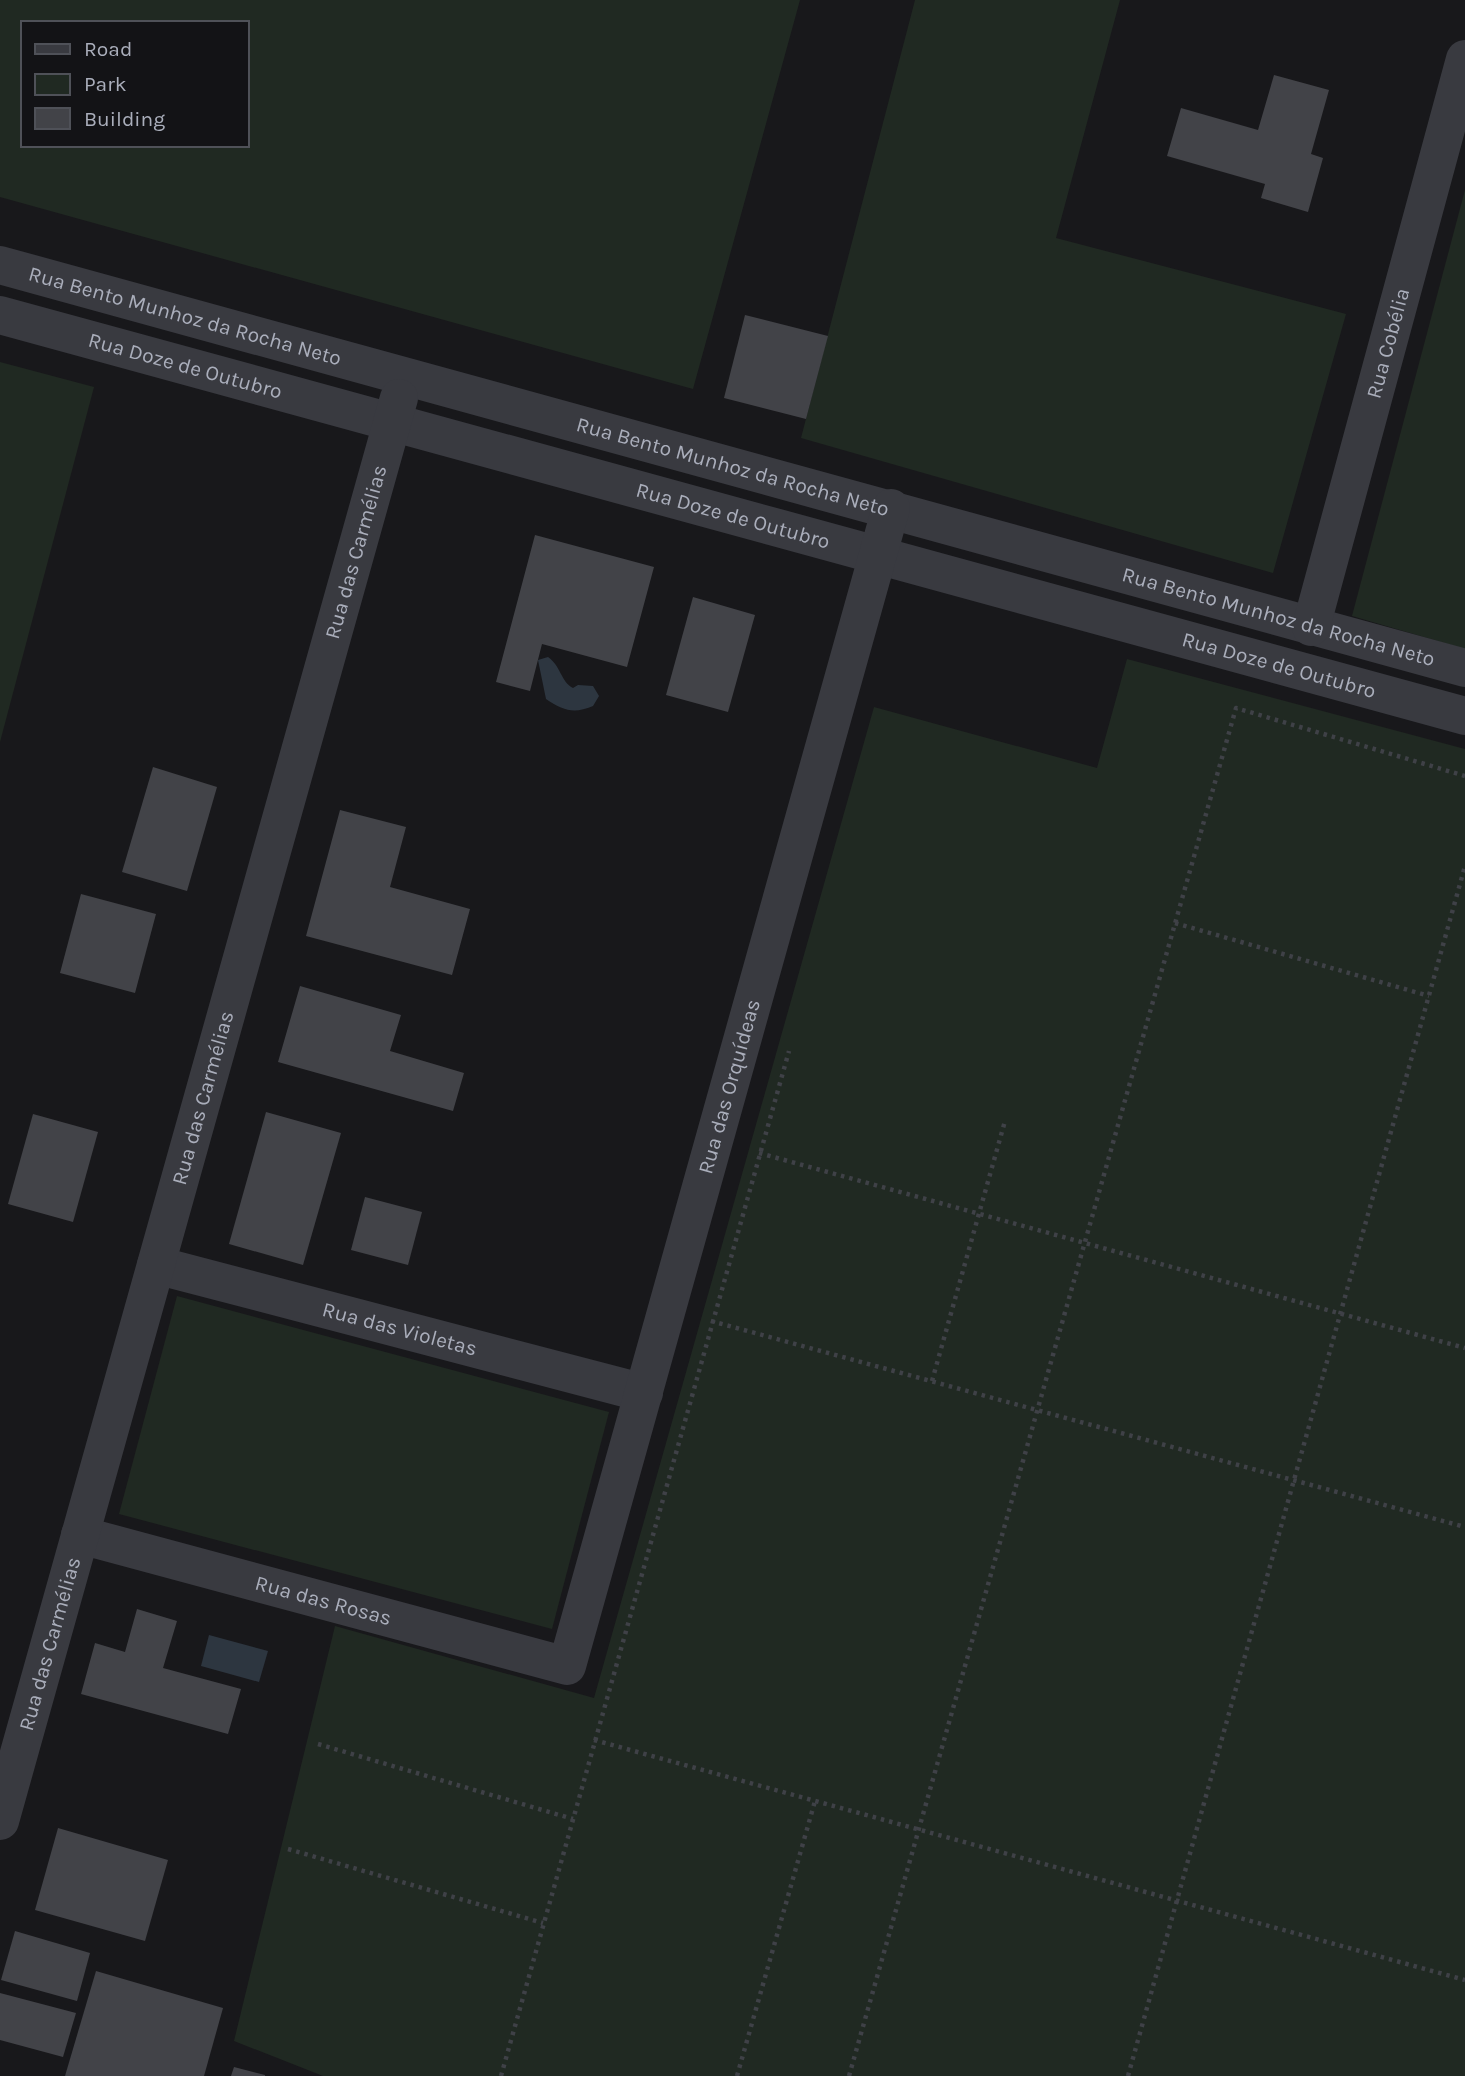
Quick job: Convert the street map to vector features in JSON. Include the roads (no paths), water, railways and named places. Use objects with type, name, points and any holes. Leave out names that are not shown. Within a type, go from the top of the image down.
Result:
[{"type":"street","name":"Rua Cobélia","points":[[1311,627],[1465,59]]},
{"type":"street","name":"Rua Bento Munhoz da Rocha Neto","points":[[0,265],[1465,668]]},
{"type":"street","name":"Rua Doze de Outubro","points":[[0,316],[1465,716]]},
{"type":"street","name":"Rua das Carmélias","points":[[0,1821],[405,376]]},
{"type":"street","name":"Rua das Orquídeas","points":[[567,1666],[891,508]]},
{"type":"street","name":"Rua das Violetas","points":[[156,1265],[644,1392]]},
{"type":"street","name":"Rua das Rosas","points":[[80,1535],[567,1666]]}]
